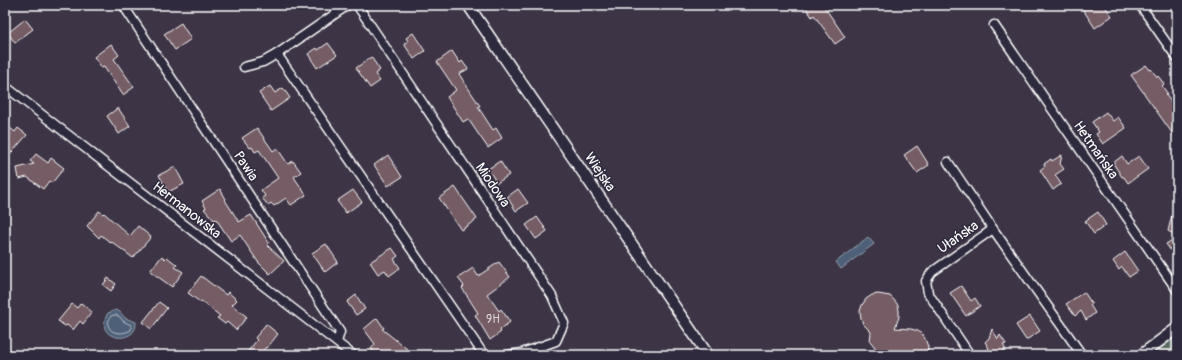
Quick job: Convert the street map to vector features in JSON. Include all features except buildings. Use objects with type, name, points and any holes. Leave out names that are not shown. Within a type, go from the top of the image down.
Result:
[{"type":"street","name":"Pawia","points":[[123,5],[340,332],[337,342]]},
{"type":"street","points":[[244,67],[263,62],[277,54],[348,5]]},
{"type":"street","name":"Miodowa","points":[[357,5],[552,296],[564,323],[556,341],[522,353],[508,355]]},
{"type":"street","name":"Wiejska","points":[[468,5],[708,355]]},
{"type":"street","points":[[1140,5],[1177,58]]},
{"type":"street","name":"Hetmańska","points":[[994,25],[1177,290]]},
{"type":"street","points":[[277,54],[484,355]]},
{"type":"street","name":"Hermanowska","points":[[5,86],[353,355]]},
{"type":"street","points":[[948,162],[993,229]]},
{"type":"street","name":"Ułańska","points":[[970,355],[928,293],[926,281],[932,272],[993,229],[1082,355]]},
{"type":"street","points":[[1141,355],[1177,328]]},
{"type":"green space","points":[[1177,336],[1177,355],[1152,355]]},
{"type":"water","points":[[868,237],[874,244],[841,269],[836,262]]},
{"type":"water","points":[[116,310],[125,318],[136,322],[135,330],[130,335],[116,337],[105,330],[104,322],[108,313]]}]
